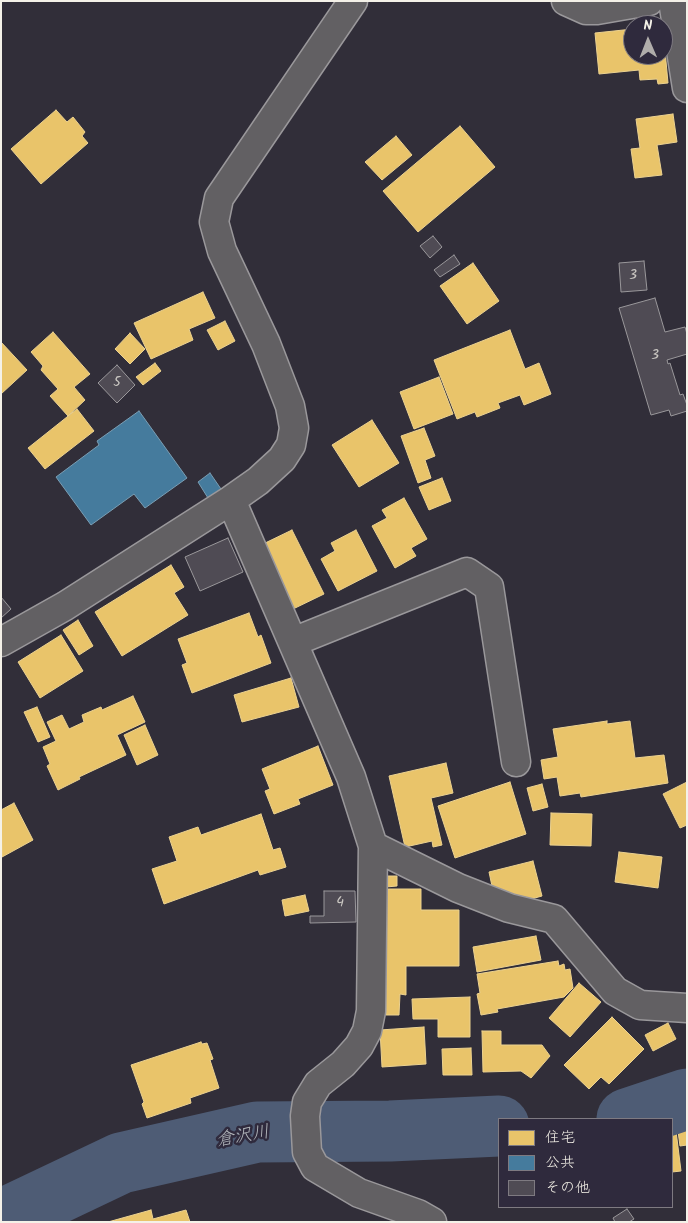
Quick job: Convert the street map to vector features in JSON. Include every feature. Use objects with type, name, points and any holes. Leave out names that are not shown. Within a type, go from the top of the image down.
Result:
[{"type":"street","points":[[1,642],[65,606],[231,500],[258,481],[282,459],[291,445],[294,428],[290,406],[266,344],[222,251],[214,222],[219,198],[352,1]]},
{"type":"street","points":[[566,1],[586,10],[597,10],[649,1]]},
{"type":"street","points":[[673,1],[687,88]]},
{"type":"street","points":[[231,500],[351,778],[373,846],[371,1011],[367,1031],[359,1046],[344,1064],[318,1084],[306,1102],[307,1152],[316,1167],[360,1193],[418,1214],[432,1222]]},
{"type":"street","points":[[292,642],[467,572],[489,587],[516,762]]},
{"type":"street","points":[[373,846],[458,888],[508,908],[554,919],[614,991],[640,1005],[687,1008]]},
{"type":"building: 住宅","points":[[623,30],[623,65],[666,65],[668,83],[658,84],[657,79],[640,80],[639,70],[599,74],[595,33]]},
{"type":"building: 住宅","points":[[56,110],[67,122],[73,117],[85,132],[82,136],[88,143],[41,184],[11,149]]},
{"type":"building: 住宅","points":[[673,114],[677,142],[657,145],[662,175],[635,178],[631,149],[640,148],[636,119]]},
{"type":"building: 住宅","points":[[460,126],[495,167],[418,232],[383,191]]},
{"type":"building: 住宅","points":[[396,136],[412,155],[382,180],[365,162]]},
{"type":"building: 住宅","points":[[473,263],[499,301],[467,324],[440,286]]},
{"type":"building: 住宅","points":[[203,292],[215,318],[189,329],[193,340],[151,359],[134,323]]},
{"type":"building: 住宅","points":[[225,321],[235,341],[218,350],[207,330]]},
{"type":"building: 住宅","points":[[510,330],[525,369],[539,363],[551,394],[524,405],[520,395],[498,403],[500,408],[477,417],[475,412],[457,419],[434,360]]},
{"type":"building: 住宅","points":[[53,332],[90,374],[74,387],[85,400],[68,416],[50,396],[58,389],[41,370],[43,366],[31,352]]},
{"type":"building: 住宅","points":[[130,333],[145,349],[130,364],[115,349]]},
{"type":"building: 住宅","points":[[1,342],[27,370],[1,394]]},
{"type":"building: 住宅","points":[[155,363],[161,371],[143,385],[136,377]]},
{"type":"building: 住宅","points":[[439,377],[453,414],[414,429],[400,392]]},
{"type":"building: 住宅","points":[[77,409],[94,431],[45,469],[28,448]]},
{"type":"building: 住宅","points":[[372,420],[399,463],[359,487],[332,445]]},
{"type":"building: 住宅","points":[[424,428],[435,456],[425,460],[431,478],[418,483],[401,436]]},
{"type":"building: 住宅","points":[[442,478],[451,501],[429,510],[419,487]]},
{"type":"building: 住宅","points":[[404,498],[427,539],[411,548],[416,556],[395,568],[372,526],[387,518],[382,510]]},
{"type":"building: 住宅","points":[[292,530],[324,594],[293,609],[261,545]]},
{"type":"building: 住宅","points":[[356,530],[377,571],[338,591],[321,559],[335,551],[331,543]]},
{"type":"building: 住宅","points":[[171,565],[184,587],[174,593],[188,615],[122,656],[95,612]]},
{"type":"building: 住宅","points":[[249,613],[258,637],[261,635],[271,663],[192,693],[182,665],[187,663],[178,639]]},
{"type":"building: 住宅","points":[[78,620],[93,646],[79,655],[63,630]]},
{"type":"building: 住宅","points":[[61,635],[83,671],[40,698],[18,662]]},
{"type":"building: 住宅","points":[[291,678],[299,707],[242,722],[234,695]]},
{"type":"building: 住宅","points":[[133,696],[145,722],[117,735],[126,755],[79,777],[80,779],[58,790],[47,766],[50,764],[43,747],[56,741],[47,722],[62,715],[69,729],[84,722],[82,715],[101,707],[102,710]]},
{"type":"building: 住宅","points":[[37,707],[50,737],[38,742],[24,712]]},
{"type":"building: 住宅","points":[[607,721],[607,724],[630,721],[635,758],[664,755],[668,783],[581,797],[580,793],[560,796],[557,777],[544,779],[541,760],[558,757],[553,729]]},
{"type":"building: 住宅","points":[[145,725],[158,755],[137,765],[124,735]]},
{"type":"building: 住宅","points":[[318,746],[333,785],[298,799],[300,804],[274,814],[265,791],[270,789],[262,769]]},
{"type":"building: 住宅","points":[[446,763],[453,793],[431,798],[442,845],[433,847],[432,841],[405,847],[389,776]]},
{"type":"building: 住宅","points":[[510,782],[526,834],[455,858],[438,806]]},
{"type":"building: 住宅","points":[[687,782],[687,825],[680,828],[663,794]]},
{"type":"building: 住宅","points":[[542,784],[548,807],[533,811],[527,788]]},
{"type":"building: 住宅","points":[[14,803],[33,840],[2,857],[1,810]]},
{"type":"building: 住宅","points":[[551,813],[592,814],[591,846],[550,845]]},
{"type":"building: 住宅","points":[[261,814],[273,850],[280,848],[286,867],[260,875],[258,870],[164,904],[152,869],[177,861],[169,837],[198,827],[201,835]]},
{"type":"building: 住宅","points":[[619,852],[662,857],[658,888],[615,882]]},
{"type":"building: 住宅","points":[[533,861],[542,896],[524,901],[492,886],[489,872]]},
{"type":"building: 住宅","points":[[386,876],[397,876],[397,886],[386,887]]},
{"type":"building: 住宅","points":[[385,889],[421,889],[421,910],[459,910],[459,966],[406,966],[406,995],[400,994],[399,1015],[386,1015]]},
{"type":"building: 住宅","points":[[305,895],[309,911],[285,916],[282,900]]},
{"type":"building: 住宅","points":[[536,936],[541,960],[477,972],[473,947]]},
{"type":"building: 住宅","points":[[558,961],[559,966],[564,964],[565,970],[570,969],[573,988],[564,997],[497,1009],[498,1012],[481,1015],[477,994],[480,993],[477,974]]},
{"type":"building: 住宅","points":[[579,983],[601,1002],[570,1037],[549,1018]]},
{"type":"building: 住宅","points":[[470,997],[470,1037],[438,1037],[438,1019],[413,1019],[412,999]]},
{"type":"building: 住宅","points":[[612,1017],[644,1049],[609,1084],[601,1077],[589,1089],[564,1065]]},
{"type":"building: 住宅","points":[[668,1023],[676,1039],[653,1051],[645,1035]]},
{"type":"building: 住宅","points":[[424,1027],[426,1064],[382,1067],[380,1030]]},
{"type":"building: 住宅","points":[[482,1031],[501,1031],[501,1045],[542,1045],[550,1056],[531,1078],[521,1071],[483,1072]]},
{"type":"building: 住宅","points":[[201,1042],[202,1044],[207,1043],[213,1059],[210,1060],[219,1088],[190,1098],[191,1103],[147,1118],[142,1104],[144,1102],[131,1065]]},
{"type":"building: 住宅","points":[[471,1048],[472,1075],[443,1075],[442,1049]]},
{"type":"building: 住宅","points":[[687,1115],[687,1145],[680,1146],[676,1116]]},
{"type":"building: 住宅","points":[[675,1123],[681,1171],[673,1172],[673,1124]]},
{"type":"building: 住宅","points":[[151,1210],[153,1219],[186,1210],[190,1222],[108,1222]]},
{"type":"building: 公共","points":[[139,411],[187,478],[145,508],[134,494],[91,525],[56,477],[99,445],[97,441]]},
{"type":"building: 公共","points":[[210,473],[221,489],[208,498],[198,482]]},
{"type":"building: その他","points":[[433,236],[442,247],[430,258],[420,246]]},
{"type":"building: その他","points":[[454,255],[460,264],[440,277],[434,270]]},
{"type":"building: その他","points":[[644,261],[647,290],[621,292],[619,263]]},
{"type":"building: その他","points":[[655,298],[665,332],[685,327],[687,334],[687,354],[667,360],[668,364],[670,363],[680,395],[683,394],[687,411],[671,416],[669,410],[651,415],[619,308]]},
{"type":"building: その他","points":[[117,365],[135,385],[117,403],[98,383]]},
{"type":"building: その他","points":[[228,538],[243,572],[200,591],[185,557]]},
{"type":"building: その他","points":[[1,597],[11,609],[1,618]]},
{"type":"building: その他","points":[[324,891],[355,891],[356,922],[310,923],[310,916],[324,916]]},
{"type":"building: その他","points":[[627,1209],[634,1219],[629,1222],[615,1222],[613,1218]]},
{"type":"waterway","name":"倉沢川","points":[[630,1118],[687,1099]]},
{"type":"waterway","name":"倉沢川","points":[[1,1220],[121,1163],[257,1132],[390,1131],[498,1126]]}]
